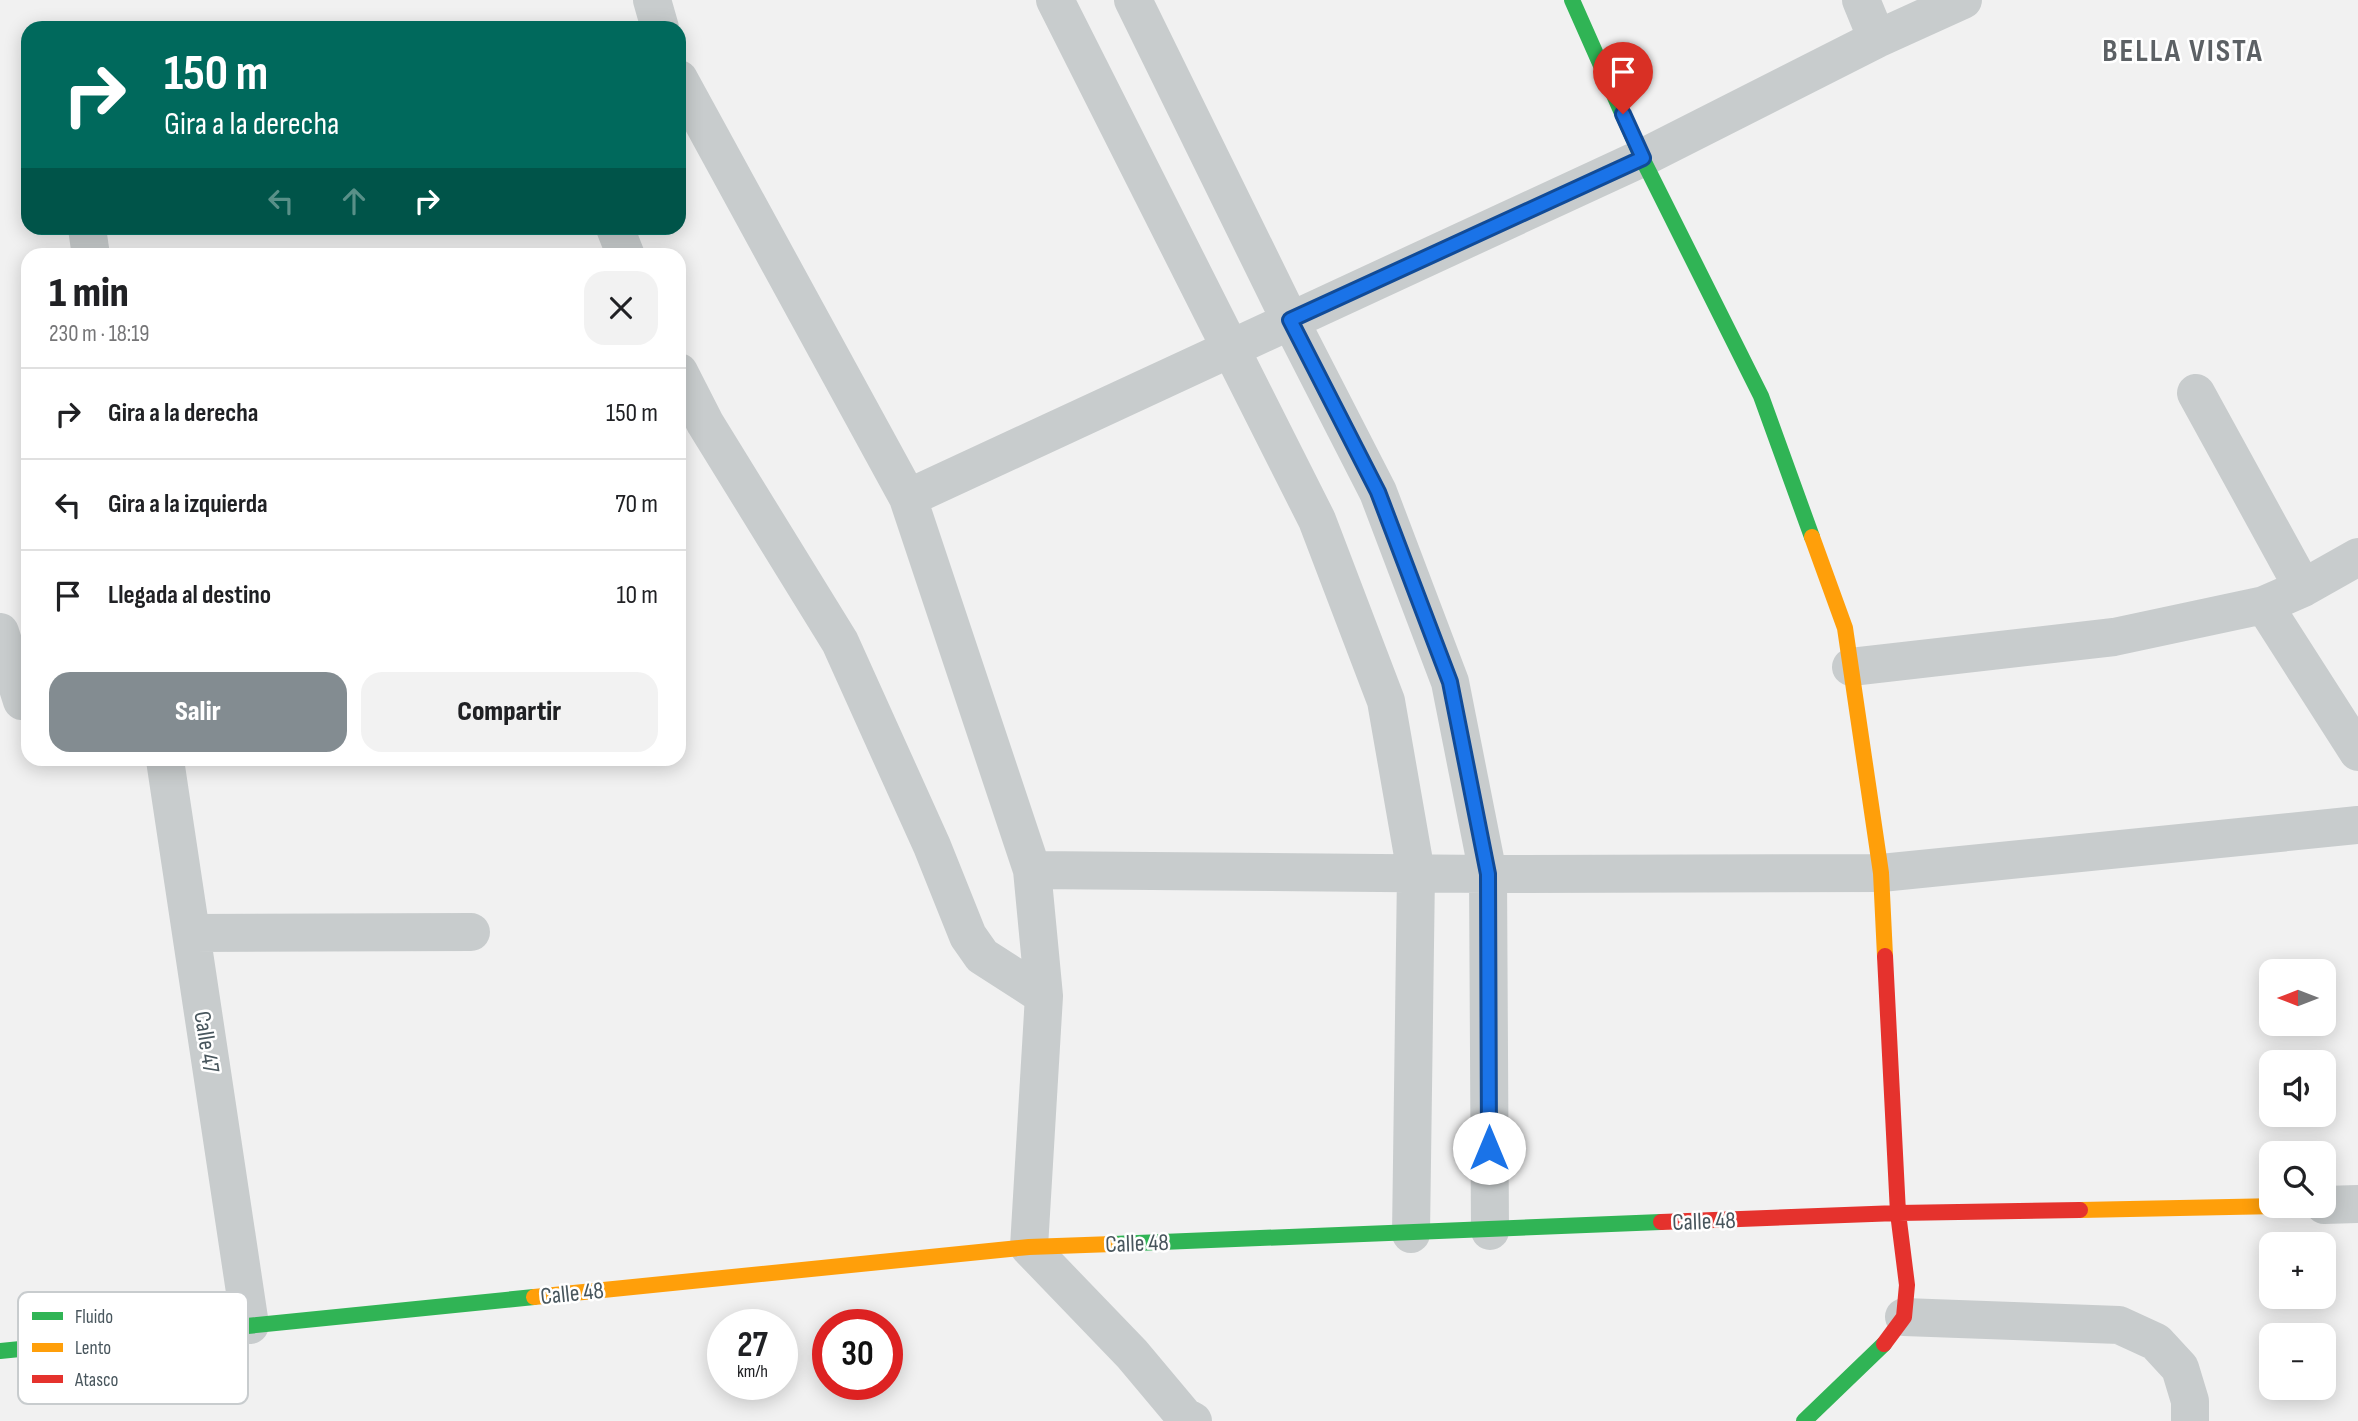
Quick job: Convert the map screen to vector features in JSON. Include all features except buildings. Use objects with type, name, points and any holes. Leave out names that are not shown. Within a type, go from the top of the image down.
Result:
[{"type":"street","points":[[652,0],[658,21]]},
{"type":"street","points":[[1055,0],[1317,520],[1386,701],[1416,873],[1411,1234]]},
{"type":"street","points":[[1133,0],[1290,320],[1378,492],[1450,682],[1488,874],[1490,1231]]},
{"type":"street","points":[[1572,0],[1643,158],[1761,396],[1845,628],[1881,873],[1898,1213],[1907,1285],[1904,1317],[1883,1345],[1804,1421]]},
{"type":"street","points":[[1861,0],[1877,39]]},
{"type":"street","points":[[908,498],[1643,158],[1877,39],[1963,0]]},
{"type":"street","points":[[686,92],[908,498],[1032,870],[1044,996],[1028,1247],[1132,1354],[1185,1419]]},
{"type":"street","points":[[686,386],[705,423],[840,642],[932,846],[968,936],[982,956],[1044,996]]},
{"type":"street","points":[[2196,393],[2303,588]]},
{"type":"street","points":[[1851,667],[2113,637],[2264,605],[2303,588],[2358,557]]},
{"type":"street","points":[[2264,605],[2358,752]]},
{"type":"street","points":[[0,632],[17,702]]},
{"type":"street","name":"Calle 47","points":[[165,766],[245,1292]]},
{"type":"street","points":[[1032,870],[1488,874],[1881,873],[2358,825]]},
{"type":"street","points":[[191,933],[471,932]]},
{"type":"street","points":[[2336,1205],[2358,1204]]},
{"type":"street","name":"Calle 48","points":[[250,1325],[1028,1247],[1898,1213],[2259,1206]]},
{"type":"street","name":"Calle 47","points":[[248,1312],[250,1325]]},
{"type":"street","points":[[1904,1317],[2119,1325],[2156,1342],[2180,1368],[2190,1401],[2190,1421]]},
{"type":"street","name":"Calle 48","points":[[0,1351],[18,1349]]},
{"type":"traffic: fast","points":[[1572,0],[1642,158],[1761,396],[1812,537]]},
{"type":"traffic: fast","points":[[1113,1244],[1661,1222]]},
{"type":"traffic: fast","points":[[248,1326],[534,1297]]},
{"type":"traffic: fast","points":[[1804,1421],[1884,1344]]},
{"type":"traffic: fast","points":[[0,1351],[18,1349]]},
{"type":"traffic: slow","points":[[1812,537],[1845,628],[1881,873],[1885,956]]},
{"type":"traffic: slow","points":[[2080,1210],[2259,1206]]},
{"type":"traffic: slow","points":[[534,1297],[1029,1247],[1113,1244]]},
{"type":"traffic: jam","points":[[1884,1344],[1904,1317],[1907,1285],[1898,1213],[1885,956]]},
{"type":"traffic: jam","points":[[1661,1222],[1898,1213],[2080,1210]]},
{"type":"district","name":"BELLA VISTA","points":[[2183,50]]},
{"type":"route","points":[[1489,1148],[1488,874],[1450,682],[1378,492],[1290,320],[1643,158],[1623,114]]}]
